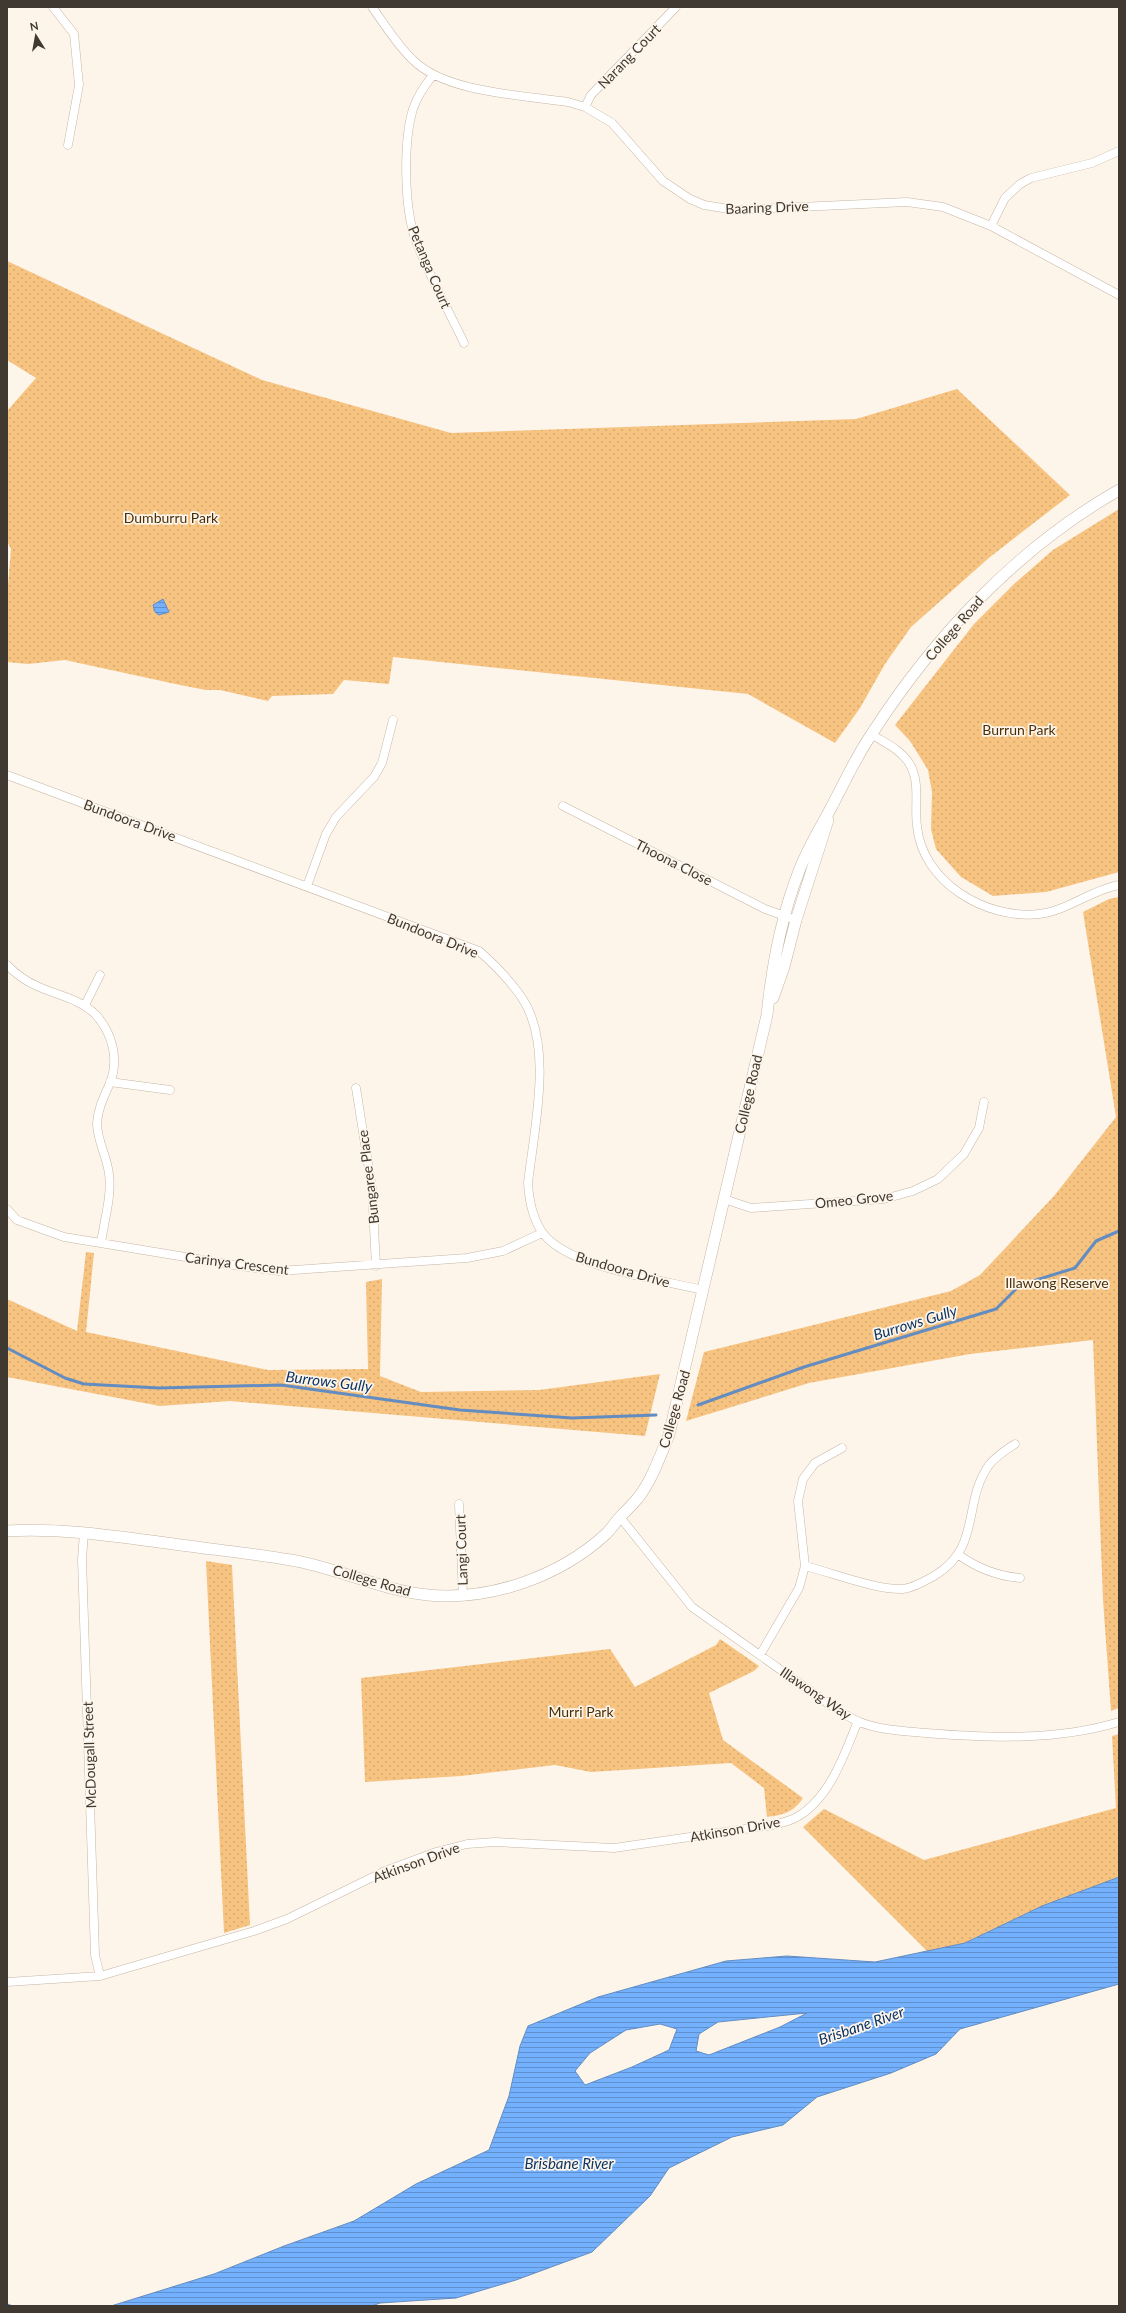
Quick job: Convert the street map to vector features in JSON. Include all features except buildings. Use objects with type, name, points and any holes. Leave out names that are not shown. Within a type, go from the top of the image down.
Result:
[{"type":"main road","name":"College Road","points":[[767,1015],[773,963],[798,873],[811,840],[832,806],[871,734],[942,638],[981,596],[1062,528],[1119,490]]},
{"type":"main road","name":"College Road","points":[[7,1531],[46,1529],[292,1560],[333,1569],[384,1587],[428,1595],[463,1596],[510,1588],[551,1571],[583,1552],[607,1534],[620,1517],[639,1498],[655,1469],[669,1435],[767,1015],[784,967],[796,920],[832,806]]},
{"type":"street","points":[[54,7],[74,34],[79,85],[68,145]]},
{"type":"street","name":"Baaring Drive","points":[[372,7],[413,60],[433,75],[455,84],[585,106],[612,123],[663,181],[680,194],[704,205],[735,210],[907,202],[943,207],[991,226],[1119,295]]},
{"type":"street","name":"Narang Court","points":[[585,106],[591,96],[676,7]]},
{"type":"street","name":"Petanga Court","points":[[433,75],[413,107],[410,122],[407,172],[410,219],[416,241],[464,343]]},
{"type":"street","points":[[991,226],[1005,198],[1020,184],[1031,178],[1092,163],[1119,151]]},
{"type":"street","points":[[307,886],[326,834],[336,817],[374,777],[382,763],[393,720]]},
{"type":"street","points":[[871,734],[896,749],[910,764],[916,781],[917,826],[925,855],[947,882],[970,900],[999,911],[1016,914],[1040,914],[1119,885]]},
{"type":"street","name":"Bundoora Drive","points":[[7,775],[479,951],[507,977],[523,999],[534,1022],[539,1046],[540,1073],[529,1201],[534,1217],[542,1233],[554,1244],[568,1253],[592,1264],[703,1290]]},
{"type":"street","name":"Thoona Close","points":[[563,806],[765,909],[785,917]]},
{"type":"street","points":[[785,917],[796,920]]},
{"type":"street","points":[[7,966],[20,977],[37,986],[85,1005],[105,1027],[112,1041],[115,1061],[110,1082],[100,1103],[97,1122],[98,1134],[109,1174],[110,1188],[101,1243]]},
{"type":"street","points":[[85,1005],[100,975]]},
{"type":"street","points":[[110,1082],[170,1090]]},
{"type":"street","name":"Bungaree Place","points":[[356,1088],[372,1188],[376,1266]]},
{"type":"street","name":"Omeo Grove","points":[[724,1199],[752,1208],[884,1199],[913,1191],[938,1179],[964,1154],[979,1128],[984,1102]]},
{"type":"street","name":"Carinya Crescent","points":[[7,1209],[17,1220],[64,1237],[279,1271],[376,1266],[493,1254],[542,1233]]},
{"type":"street","points":[[805,1566],[879,1586],[904,1589],[924,1582],[943,1571],[959,1555],[968,1532],[979,1486],[989,1466],[1000,1455],[1015,1444]]},
{"type":"street","points":[[760,1655],[790,1606],[799,1588],[805,1566],[798,1501],[803,1479],[815,1463],[842,1448]]},
{"type":"street","name":"Langi Court","points":[[459,1504],[463,1596]]},
{"type":"street","name":"Illawong Way","points":[[620,1517],[692,1607],[834,1707],[858,1721],[891,1730],[971,1737],[1022,1737],[1066,1733],[1119,1722]]},
{"type":"street","name":"McDougall Street","points":[[84,1533],[82,1559],[95,1955],[100,1976]]},
{"type":"street","points":[[959,1555],[970,1563],[1004,1576],[1020,1578]]},
{"type":"street","name":"Atkinson Drive","points":[[7,1982],[100,1976],[254,1931],[287,1919],[385,1871],[436,1852],[467,1844],[495,1842],[614,1848],[774,1825],[797,1817],[829,1786],[858,1721]]},
{"type":"green space","name":"Dumburru Park","points":[[7,261],[262,380],[451,433],[856,419],[957,389],[1070,495],[990,557],[911,627],[885,664],[860,708],[835,743],[748,694],[393,657],[389,684],[344,680],[333,694],[272,696],[268,701],[220,690],[206,690],[180,685],[65,660],[28,664],[7,662],[7,597],[11,549],[7,541],[7,411],[36,378],[7,360]]},
{"type":"green space","name":"Burrun Park","points":[[1119,509],[1119,872],[1046,892],[993,896],[961,877],[936,849],[931,829],[932,792],[928,770],[910,741],[895,725],[974,624],[1015,583],[1053,550]]},
{"type":"green space","name":"Illawong Reserve","points":[[1119,897],[1119,1708],[1111,1711],[1103,1600],[1093,1340],[970,1354],[809,1383],[686,1421],[704,1352],[951,1291],[980,1275],[1054,1196],[1116,1117],[1083,912],[1109,899]]},
{"type":"green space","points":[[86,1252],[94,1253],[86,1332],[268,1370],[368,1369],[366,1282],[382,1279],[380,1376],[421,1392],[539,1390],[660,1374],[645,1436],[230,1401],[160,1406],[7,1377],[7,1299],[77,1331]]},
{"type":"green space","points":[[206,1561],[232,1565],[250,1925],[224,1933]]},
{"type":"green space","name":"Murri Park","points":[[720,1639],[759,1666],[754,1671],[709,1693],[723,1740],[803,1798],[796,1807],[788,1812],[767,1817],[764,1788],[731,1763],[591,1772],[555,1765],[461,1776],[365,1782],[361,1678],[610,1649],[635,1687],[716,1645]]},
{"type":"green space","points":[[1119,1734],[1119,1877],[1042,1906],[965,1943],[928,1952],[803,1827],[824,1809],[924,1860],[1116,1808],[1112,1736]]},
{"type":"water","points":[[163,599],[169,612],[159,615],[155,612],[153,605]]},
{"type":"water","name":"Brisbane River","points":[[1119,1877],[1119,1984],[960,2029],[936,2054],[891,2073],[817,2097],[783,2125],[732,2137],[669,2168],[650,2196],[592,2252],[516,2280],[456,2298],[380,2303],[372,2306],[111,2306],[214,2274],[284,2246],[354,2221],[416,2184],[489,2150],[509,2096],[520,2046],[528,2026],[598,1997],[726,1961],[787,1956],[875,1962],[965,1943],[1042,1906]],"holes":[[[807,2013],[780,2027],[709,2055],[696,2051],[699,2034],[718,2022]],[[660,2024],[677,2029],[669,2050],[632,2067],[585,2085],[575,2071],[590,2053],[626,2030]]]},
{"type":"waterway","name":"Burrows Gully","points":[[698,1405],[804,1367],[996,1309],[1020,1285],[1075,1268],[1096,1241],[1119,1231]]},
{"type":"waterway","name":"Burrows Gully","points":[[7,1348],[65,1378],[84,1384],[159,1388],[281,1385],[460,1410],[572,1418],[656,1415]]}]
